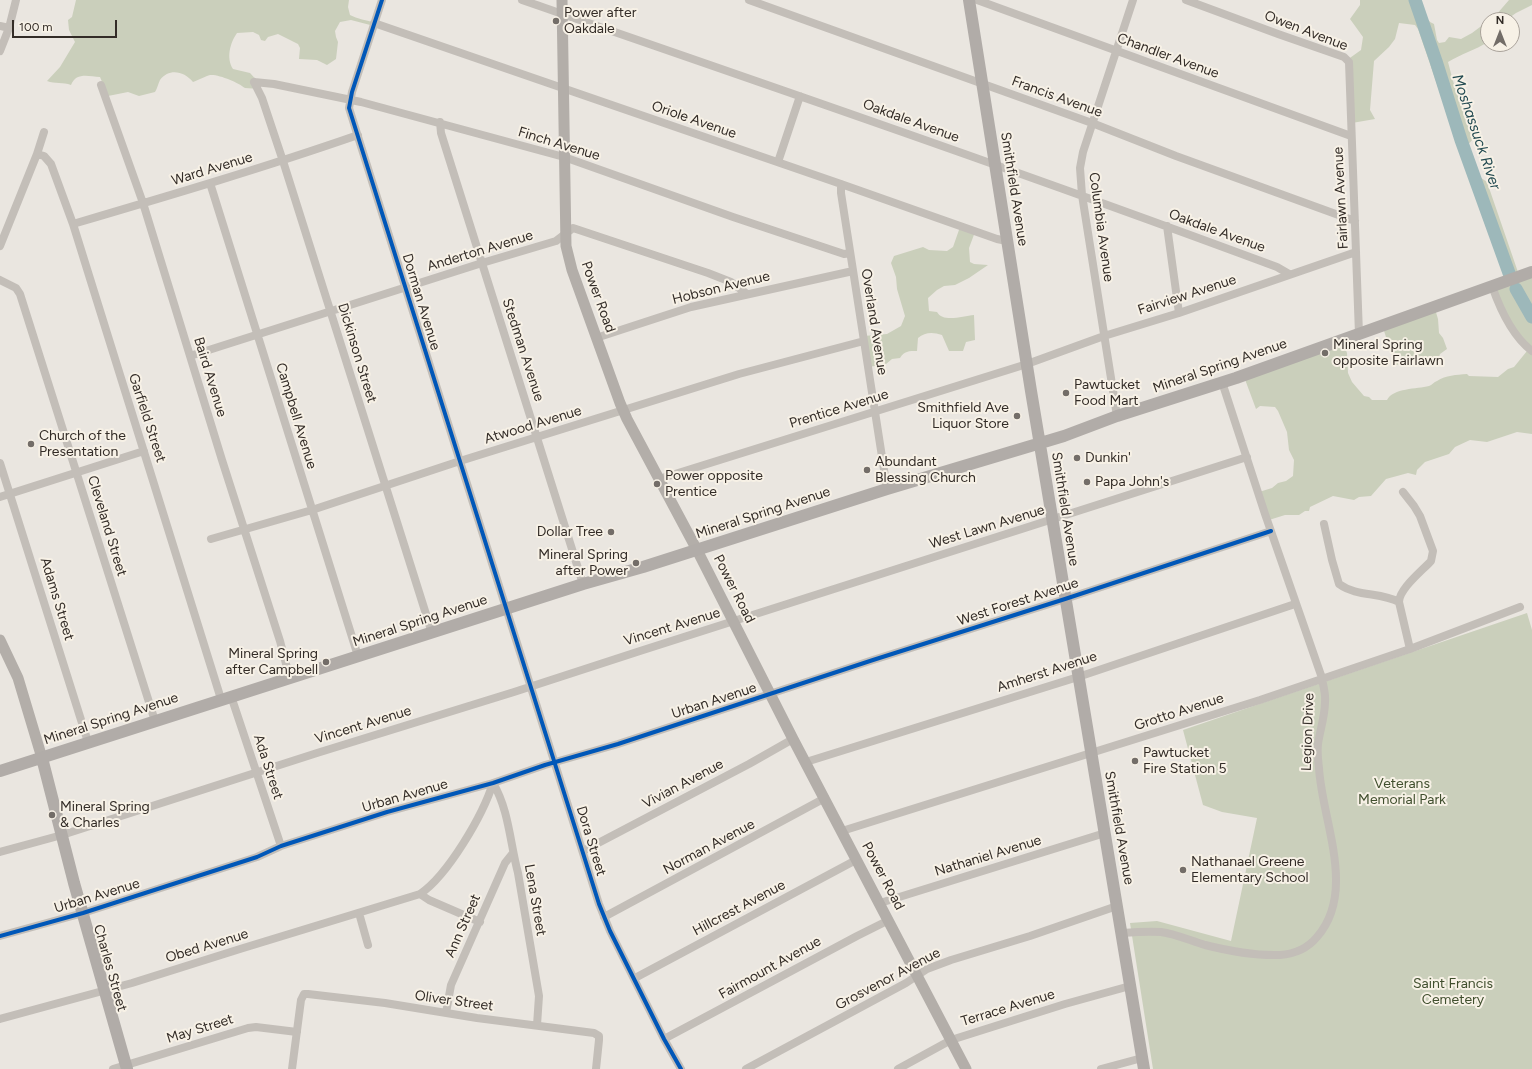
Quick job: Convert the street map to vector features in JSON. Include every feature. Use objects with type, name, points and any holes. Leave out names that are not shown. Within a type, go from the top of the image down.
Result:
[{"type":"main road","name":"Power Road","points":[[562,0],[566,250],[596,338],[624,411],[734,621],[793,739],[966,1069]]},
{"type":"main road","name":"Smithfield Avenue","points":[[969,0],[1039,444],[1118,906],[1143,1064]]},
{"type":"main road","name":"Mineral Spring Avenue","points":[[0,771],[226,697],[290,679],[358,656],[432,634],[583,584],[643,568],[887,489],[1064,436],[1117,416],[1222,382],[1532,272]]},
{"type":"main road","name":"Charles Street","points":[[0,640],[20,686],[42,758],[126,1067]]},
{"type":"street","points":[[0,50],[9,28],[16,0]]},
{"type":"street","name":"Dorman Avenue","points":[[382,0],[350,100],[349,108],[507,609]]},
{"type":"street","name":"Oakdale Avenue","points":[[522,0],[1082,195],[1277,267],[1289,274]]},
{"type":"street","name":"Francis Avenue","points":[[749,0],[1092,123],[1176,156],[1355,221]]},
{"type":"street","name":"Chandler Avenue","points":[[977,0],[1351,136]]},
{"type":"street","name":"Columbia Avenue","points":[[1117,416],[1080,181],[1081,158],[1133,0]]},
{"type":"street","name":"Owen Avenue","points":[[1186,0],[1344,57],[1349,62]]},
{"type":"street","name":"Oriole Avenue","points":[[374,23],[997,239],[1007,240]]},
{"type":"street","points":[[0,26],[9,28]]},
{"type":"street","name":"Fairlawn Avenue","points":[[1349,62],[1359,334]]},
{"type":"street","name":"Finch Avenue","points":[[254,82],[274,84],[350,100],[440,122],[564,157],[748,222],[844,254],[850,253]]},
{"type":"street","name":"Dickinson Street","points":[[254,82],[262,98],[283,161],[432,634]]},
{"type":"street","name":"Baird Avenue","points":[[101,85],[143,203],[244,530],[280,641],[290,679]]},
{"type":"street","points":[[778,162],[800,96]]},
{"type":"street","name":"Stedman Avenue","points":[[440,122],[441,133],[583,584]]},
{"type":"street","points":[[0,246],[37,154],[44,132]]},
{"type":"street","name":"Ward Avenue","points":[[73,224],[283,161],[358,135]]},
{"type":"street","name":"Garfield Street","points":[[37,154],[44,156],[51,164],[73,224],[144,451],[226,697]]},
{"type":"street","name":"Campbell Avenue","points":[[210,183],[358,656]]},
{"type":"street","name":"Overland Avenue","points":[[841,184],[850,253],[876,411],[887,489]]},
{"type":"street","points":[[1166,226],[1180,313]]},
{"type":"street","name":"Anderton Avenue","points":[[190,356],[556,241],[573,228],[708,273],[730,282],[747,294]]},
{"type":"street","name":"Fairview Avenue","points":[[1027,364],[1104,336],[1180,313],[1356,252]]},
{"type":"street","name":"Hobson Avenue","points":[[596,338],[691,307],[853,271]]},
{"type":"street","name":"Cleveland Street","points":[[0,280],[16,288],[20,294],[155,721]]},
{"type":"street","points":[[1492,286],[1516,334],[1532,351]]},
{"type":"street","name":"Atwood Avenue","points":[[211,539],[312,510],[460,461],[739,374],[864,341]]},
{"type":"street","name":"Prentice Avenue","points":[[659,479],[1027,364]]},
{"type":"street","name":"Legion Drive","points":[[1122,933],[1149,931],[1162,932],[1222,949],[1280,955],[1303,950],[1313,942],[1331,915],[1336,890],[1332,842],[1318,768],[1318,744],[1326,701],[1322,678],[1295,604],[1222,382]]},
{"type":"street","points":[[0,496],[144,451]]},
{"type":"street","name":"West Lawn Avenue","points":[[734,621],[1247,457]]},
{"type":"street","name":"Adams Street","points":[[0,463],[88,742]]},
{"type":"street","points":[[1403,492],[1420,516],[1431,545],[1433,556],[1431,561],[1403,591],[1399,599],[1410,649]]},
{"type":"street","points":[[1324,524],[1339,584],[1350,591],[1388,597],[1399,602]]},
{"type":"street","name":"West Forest Avenue","points":[[771,694],[1271,531]]},
{"type":"street","name":"Amherst Avenue","points":[[806,762],[1078,677],[1295,604]]},
{"type":"street","name":"Grotto Avenue","points":[[842,832],[1203,718],[1410,649],[1520,607]]},
{"type":"street","name":"Dora Street","points":[[507,609],[604,917],[664,1039],[681,1069]]},
{"type":"street","name":"Vincent Avenue","points":[[0,852],[62,835],[734,621]]},
{"type":"street","name":"Urban Avenue","points":[[0,936],[83,913],[257,857],[280,846],[389,812],[493,783],[771,694]]},
{"type":"street","name":"Ada Street","points":[[226,697],[257,772],[280,846]]},
{"type":"street","name":"Vivian Avenue","points":[[583,851],[749,764],[793,739]]},
{"type":"street","name":"Lena Street","points":[[493,783],[500,795],[512,840],[513,853],[539,996],[537,1025]]},
{"type":"street","name":"Obed Avenue","points":[[0,1019],[105,990],[420,894],[439,877],[454,856],[489,795],[493,783]]},
{"type":"street","name":"Norman Avenue","points":[[604,917],[825,798]]},
{"type":"street","name":"Nathaniel Avenue","points":[[880,903],[1105,833]]},
{"type":"street","name":"Ann Street","points":[[446,1013],[451,985],[505,863],[513,853]]},
{"type":"street","name":"Hillcrest Avenue","points":[[634,978],[856,860]]},
{"type":"street","points":[[420,894],[429,900],[480,922]]},
{"type":"street","name":"Grosvenor Avenue","points":[[746,1069],[855,1012],[927,969],[1118,906]]},
{"type":"street","points":[[359,913],[368,945]]},
{"type":"street","name":"Fairmount Avenue","points":[[664,1039],[889,920]]},
{"type":"street","name":"Terrace Avenue","points":[[898,1069],[951,1040],[1058,1006],[1130,986]]},
{"type":"street","name":"Oliver Street","points":[[297,1032],[301,1000],[304,994],[378,1002],[446,1013],[594,1033],[598,1036],[596,1069]]},
{"type":"street","name":"May Street","points":[[113,1069],[126,1067],[248,1028],[256,1027],[297,1032]]},
{"type":"street","points":[[293,1069],[297,1032]]},
{"type":"street","points":[[1101,1069],[1143,1064]]},
{"type":"green space","points":[[76,0],[349,0],[348,7],[350,15],[375,23],[374,26],[351,20],[340,22],[335,31],[338,42],[336,59],[327,65],[317,60],[299,59],[300,48],[298,44],[278,34],[268,37],[265,41],[261,40],[259,35],[253,32],[237,33],[232,41],[229,55],[231,65],[233,69],[250,73],[261,85],[260,89],[245,88],[229,79],[214,75],[210,75],[193,82],[181,73],[172,72],[160,80],[155,92],[139,96],[128,92],[108,96],[100,77],[79,76],[71,85],[47,81],[60,67],[75,42],[69,30],[68,20],[72,17]]},
{"type":"green space","points":[[1360,0],[1418,0],[1425,17],[1434,24],[1439,43],[1445,42],[1449,37],[1461,39],[1480,27],[1480,46],[1448,62],[1473,139],[1466,147],[1474,173],[1487,182],[1520,278],[1532,275],[1532,434],[1517,432],[1487,442],[1470,440],[1455,447],[1449,454],[1425,462],[1417,470],[1416,475],[1408,473],[1386,479],[1371,496],[1359,497],[1354,500],[1333,496],[1310,507],[1309,511],[1305,511],[1299,515],[1285,515],[1269,520],[1259,492],[1272,488],[1278,483],[1286,481],[1293,476],[1294,460],[1289,450],[1287,432],[1278,411],[1275,407],[1260,406],[1256,409],[1243,374],[1342,340],[1347,353],[1348,373],[1352,382],[1364,396],[1369,397],[1372,400],[1387,400],[1394,393],[1429,386],[1440,379],[1451,376],[1467,374],[1469,376],[1498,377],[1508,369],[1514,367],[1527,351],[1493,291],[1514,280],[1496,232],[1486,227],[1418,29],[1415,25],[1399,23],[1395,39],[1374,61],[1370,110],[1375,119],[1352,123],[1347,60],[1361,50],[1363,37],[1350,19],[1360,5]]},
{"type":"green space","points":[[1509,0],[1532,0],[1532,5],[1518,12],[1499,12]]},
{"type":"green space","points":[[960,227],[975,232],[969,248],[970,262],[974,264],[988,265],[969,278],[955,285],[944,286],[937,290],[928,298],[929,311],[937,312],[948,318],[974,315],[975,340],[966,342],[963,351],[949,351],[942,335],[935,333],[926,334],[918,338],[917,351],[907,352],[900,358],[892,359],[886,364],[869,367],[864,336],[887,334],[901,326],[905,316],[897,289],[896,277],[891,263],[894,256],[923,247],[929,250],[947,251],[953,247]]},
{"type":"green space","points":[[1435,309],[1438,319],[1439,333],[1443,338],[1447,349],[1440,354],[1439,357],[1424,358],[1417,362],[1396,365],[1382,325]]},
{"type":"green space","name":"Veterans Memorial Park","points":[[1527,613],[1532,630],[1532,1069],[1153,1069],[1130,923],[1157,921],[1231,941],[1257,818],[1222,812],[1203,805],[1183,730]]},
{"type":"waterway","name":"Moshassuck River","points":[[1415,0],[1461,140],[1509,273]]},
{"type":"waterway","name":"Moshassuck River","points":[[1516,289],[1532,317]]},
{"type":"cycle path","points":[[382,0],[352,92],[349,108],[599,904],[610,931],[664,1039],[681,1069]]},
{"type":"cycle path","points":[[0,936],[83,913],[257,857],[281,846],[387,812],[493,783],[545,765],[618,744],[1271,531]]},
{"type":"place","name":"Power after Oakdale","points":[[556,21]]},
{"type":"place","name":"Mineral Spring opposite Fairlawn","points":[[1325,353]]},
{"type":"place","name":"Pawtucket Food Mart","points":[[1066,393]]},
{"type":"place","name":"Smithfield Ave Liquor Store","points":[[1017,416]]},
{"type":"place","name":"Church of the Presentation","points":[[31,444]]},
{"type":"place","name":"Dunkin'","points":[[1077,458]]},
{"type":"place","name":"Abundant Blessing Church","points":[[867,470]]},
{"type":"place","name":"Papa John's","points":[[1087,482]]},
{"type":"place","name":"Power opposite Prentice","points":[[657,484]]},
{"type":"place","name":"Dollar Tree","points":[[611,532]]},
{"type":"place","name":"Mineral Spring after Power","points":[[636,563]]},
{"type":"place","name":"Mineral Spring after Campbell","points":[[326,662]]},
{"type":"place","name":"Pawtucket Fire Station 5","points":[[1135,761]]},
{"type":"place","name":"Mineral Spring & Charles","points":[[52,815]]},
{"type":"place","name":"Nathanael Greene Elementary School","points":[[1183,870]]},
{"type":"park label","name":"Saint Francis Cemetery","points":[[1453,992]]}]
